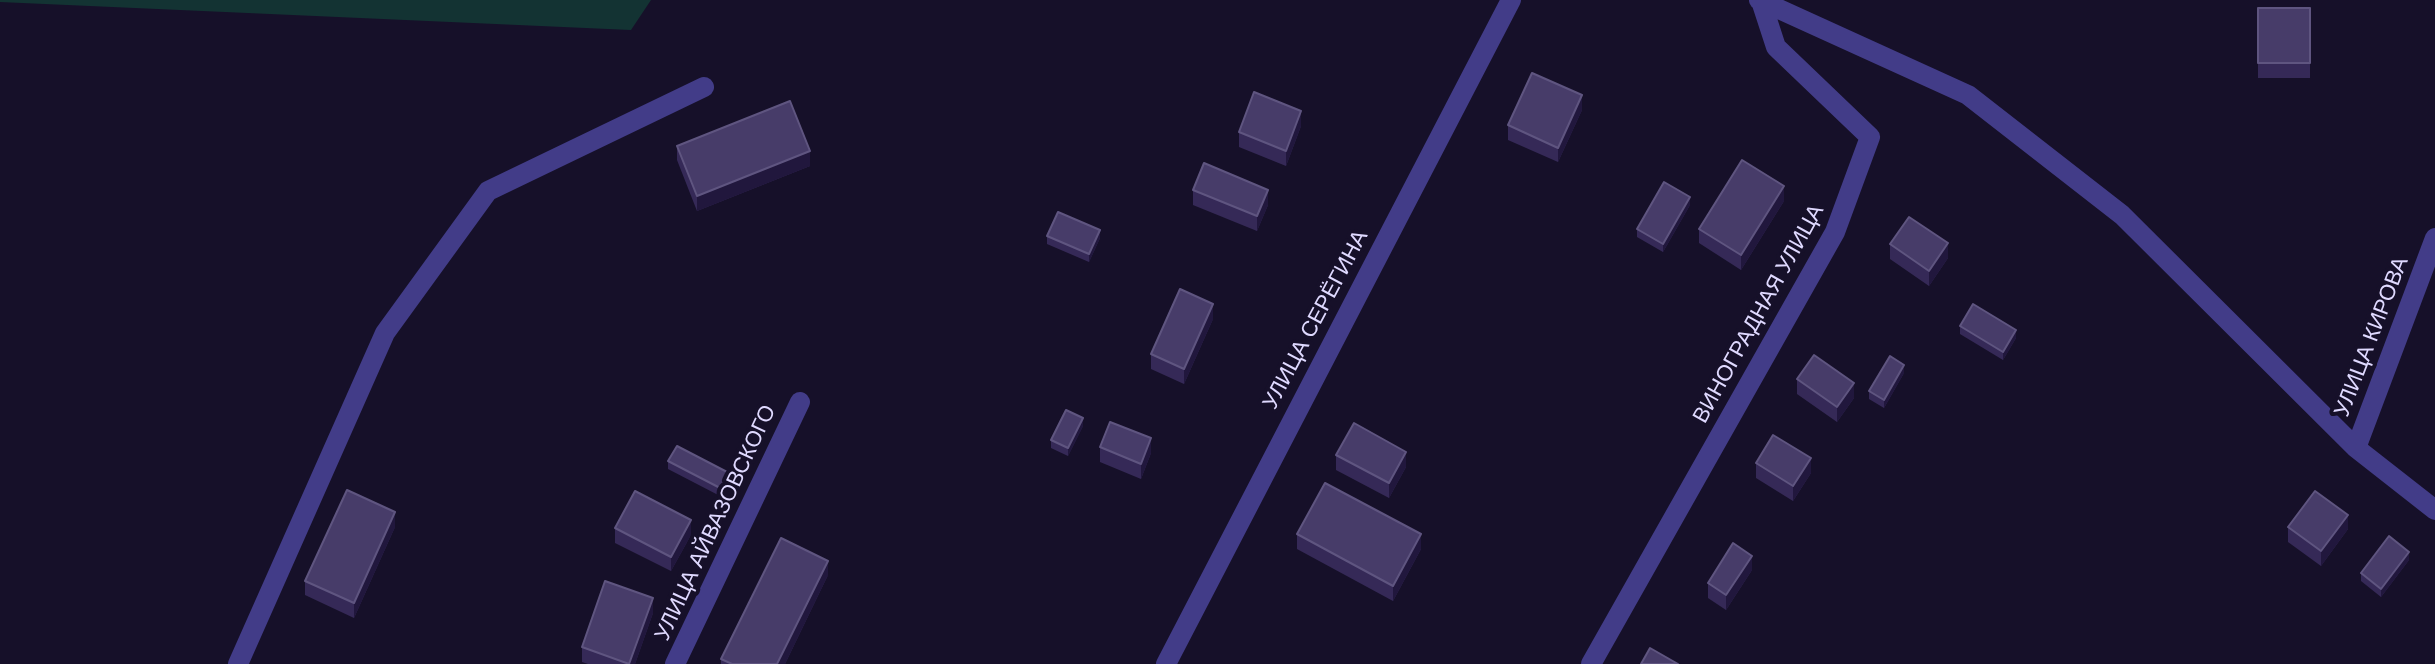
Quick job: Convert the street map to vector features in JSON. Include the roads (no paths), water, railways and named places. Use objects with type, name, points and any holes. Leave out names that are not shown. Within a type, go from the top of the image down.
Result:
[{"type":"street","name":"УЛИЦА СЕРЁГИНА","points":[[1166,664],[1511,0]]},
{"type":"street","points":[[1760,0],[1968,95],[2122,215],[2356,448]]},
{"type":"street","name":"ВИНОГРАДНАЯ УЛИЦА","points":[[1591,664],[1835,232],[1870,137],[1776,47],[1760,0]]},
{"type":"street","points":[[238,664],[385,333],[488,191],[704,87]]},
{"type":"street","name":"УЛИЦА КИРОВА","points":[[2435,238],[2356,448],[2435,510]]},
{"type":"street","name":"УЛИЦА АЙВАЗОВСКОГО","points":[[675,664],[800,402]]}]
